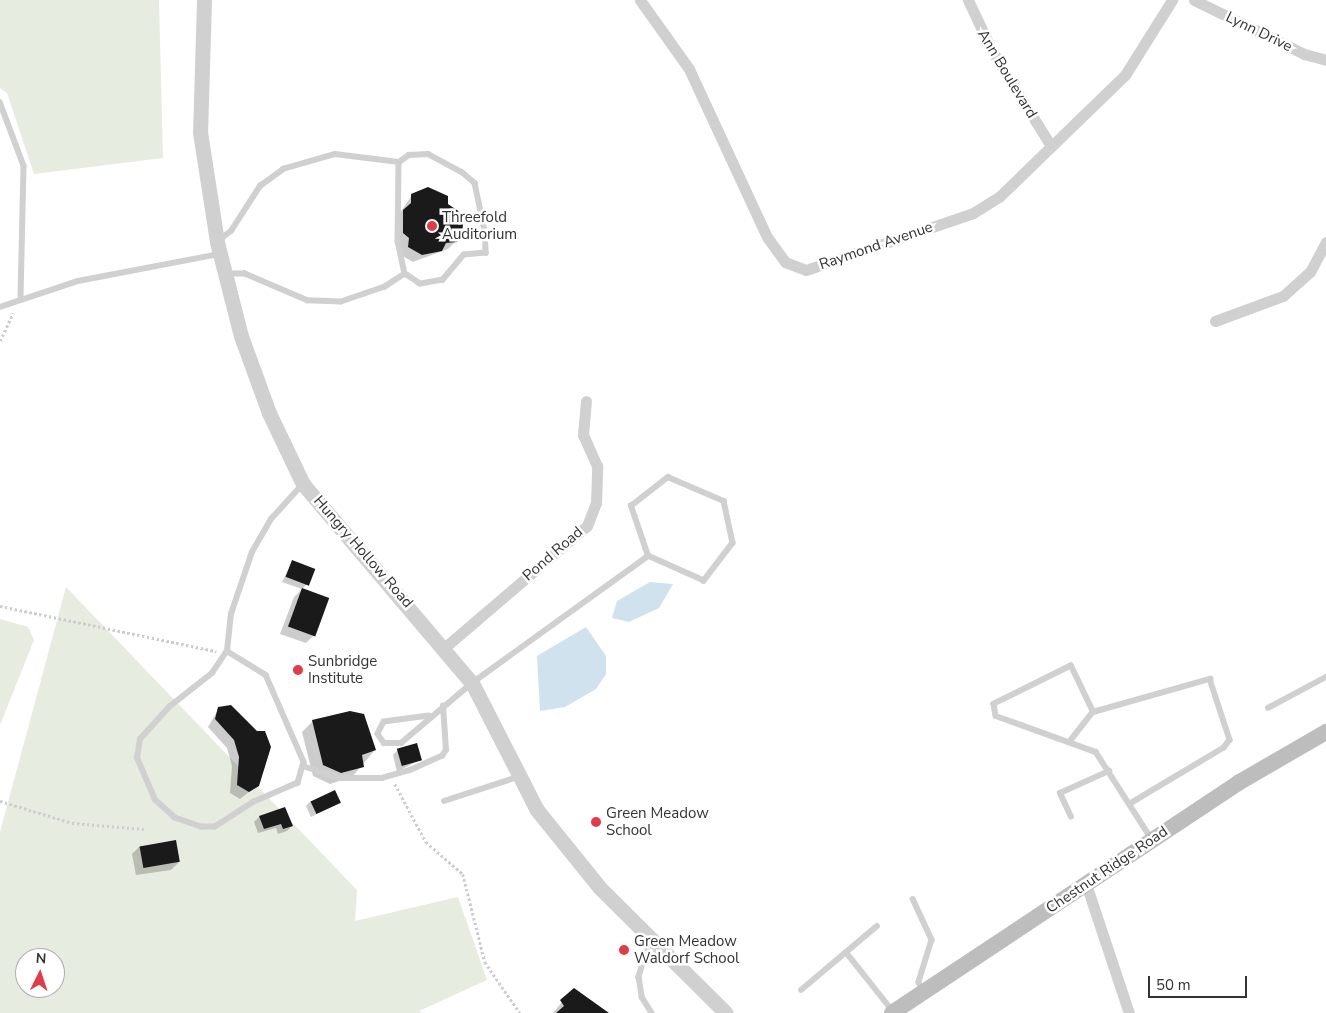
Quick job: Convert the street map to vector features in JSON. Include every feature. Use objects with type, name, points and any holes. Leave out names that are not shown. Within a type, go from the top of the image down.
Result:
[{"type":"main road","name":"Chestnut Ridge Road","points":[[893,1012],[1152,840],[1326,732]]},
{"type":"street","name":"Hungry Hollow Road","points":[[204,0],[200,132],[219,248],[225,274],[269,413],[303,484],[472,683],[537,810],[600,888],[720,1011]]},
{"type":"street","name":"Raymond Avenue","points":[[640,0],[689,69],[767,237],[785,262],[806,270],[973,213],[999,197],[1125,75],[1172,0]]},
{"type":"street","name":"Ann Boulevard","points":[[968,0],[992,51],[1051,146]]},
{"type":"street","name":"Lynn Drive","points":[[1194,0],[1304,54],[1326,60]]},
{"type":"street","points":[[1215,321],[1283,296],[1310,272],[1326,242]]},
{"type":"street","name":"Pond Road","points":[[444,648],[587,526],[596,504],[597,466],[583,435],[586,401]]},
{"type":"street","points":[[1086,884],[1129,1013]]},
{"type":"lane","points":[[0,102],[24,166],[21,299]]},
{"type":"lane","points":[[0,307],[78,281],[219,248],[260,186],[283,169],[336,154],[399,162],[409,154],[428,154],[462,172],[475,183],[485,231],[486,253],[464,255],[442,280],[420,284],[405,274],[398,240],[399,162]]},
{"type":"lane","points":[[225,274],[245,274],[308,301],[341,302],[385,287],[405,274]]},
{"type":"lane","points":[[668,478],[724,501],[733,543],[704,581],[648,556],[631,506],[668,478]]},
{"type":"lane","points":[[227,651],[266,675],[303,766],[298,783],[254,802],[215,827],[175,818],[155,800],[137,758],[140,739],[169,708],[212,673],[227,651],[231,614],[252,552],[270,519],[303,484]]},
{"type":"lane","points":[[429,716],[384,722],[378,734],[384,743],[401,743],[429,716],[472,683],[648,556]]},
{"type":"lane","points":[[1093,712],[1071,666],[994,704],[996,716],[1070,740],[1096,752],[1110,771],[1152,840]]},
{"type":"lane","points":[[1268,708],[1326,677]]},
{"type":"lane","points":[[1070,740],[1093,712],[1210,679],[1230,740],[1224,748],[1130,804]]},
{"type":"lane","points":[[303,766],[340,778],[392,775],[442,756],[446,750],[443,706]]},
{"type":"lane","points":[[1071,817],[1060,793],[1110,771]]},
{"type":"lane","points":[[444,801],[520,777]]},
{"type":"lane","points":[[912,899],[932,940],[919,982],[922,991]]},
{"type":"lane","points":[[801,990],[877,926]]},
{"type":"lane","points":[[651,939],[640,961],[638,977],[642,997],[652,1013]]},
{"type":"lane","points":[[846,952],[893,1012]]},
{"type":"path","points":[[0,341],[21,299]]},
{"type":"path","points":[[0,606],[216,651]]},
{"type":"path","points":[[392,775],[426,842],[463,874],[485,962],[520,1013]]},
{"type":"path","points":[[0,801],[72,823],[144,829]]},
{"type":"shaded area","points":[[0,0],[159,0],[163,158],[34,174],[7,93],[0,88]]},
{"type":"shaded area","points":[[66,587],[357,890],[355,921],[458,897],[487,980],[419,1011],[422,1013],[0,1013],[0,832]]},
{"type":"shaded area","points":[[0,619],[28,627],[34,640],[0,725]]},
{"type":"water","points":[[650,582],[673,584],[659,608],[629,622],[612,618],[617,601]]},
{"type":"water","points":[[586,627],[606,656],[606,674],[596,689],[565,707],[540,711],[537,656]]},
{"type":"building","name":"Threefold Auditorium","points":[[428,187],[448,196],[448,204],[464,215],[462,234],[457,242],[446,243],[442,251],[422,255],[408,247],[409,238],[403,233],[403,210],[411,203],[411,194]]},
{"type":"building","points":[[292,560],[315,569],[309,586],[286,577]]},
{"type":"building","points":[[302,588],[329,598],[315,636],[288,627]]},
{"type":"building","points":[[231,705],[257,731],[265,731],[271,747],[259,786],[249,792],[237,785],[239,757],[234,740],[215,719],[218,707]]},
{"type":"building","points":[[350,711],[364,714],[376,750],[362,755],[364,767],[341,773],[323,765],[312,720]]},
{"type":"building","points":[[417,743],[422,760],[402,766],[397,749]]},
{"type":"building","points":[[335,790],[341,803],[316,814],[311,801]]},
{"type":"building","points":[[285,807],[293,826],[283,829],[281,824],[264,829],[259,816]]},
{"type":"building","points":[[176,840],[180,862],[143,868],[140,846]]},
{"type":"building","points":[[574,988],[609,1013],[556,1013],[564,1006],[560,1000]]},
{"type":"place","name":"Threefold Auditorium","points":[[432,226]]},
{"type":"place","name":"Sunbridge Institute","points":[[298,670]]},
{"type":"place","name":"Green Meadow School","points":[[596,822]]},
{"type":"place","name":"Green Meadow Waldorf School","points":[[624,950]]}]
